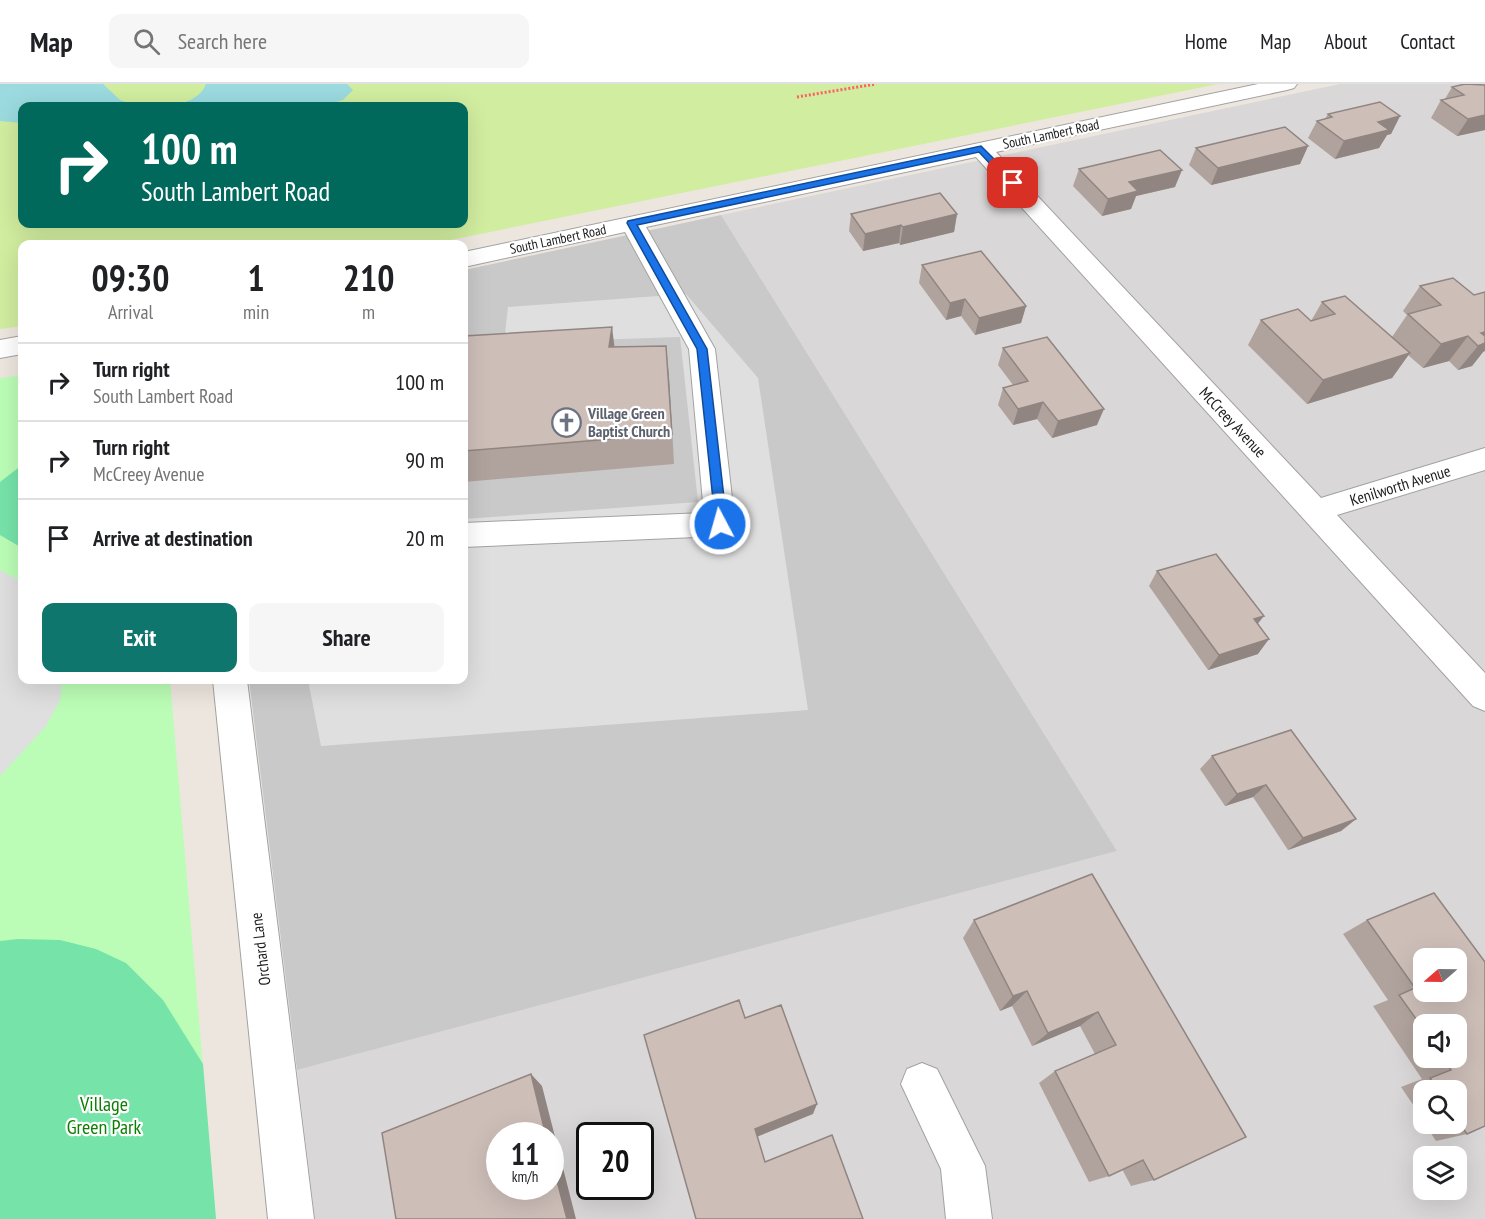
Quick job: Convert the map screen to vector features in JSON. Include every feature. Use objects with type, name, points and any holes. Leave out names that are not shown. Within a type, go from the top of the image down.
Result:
[{"type":"street","name":"South Lambert Road","points":[[468,258],[1287,84]]},
{"type":"street","name":"McCreey Avenue","points":[[981,149],[1485,696]]},
{"type":"street","points":[[468,535],[720,524],[702,349],[632,223]]},
{"type":"street","points":[[0,349],[18,346]]},
{"type":"street","name":"Kenilworth Avenue","points":[[1315,511],[1485,459]]},
{"type":"street","name":"Orchard Lane","points":[[230,684],[291,1219]]},
{"type":"street","points":[[922,1084],[963,1166],[969,1219]]},
{"type":"path","points":[[797,97],[876,84]]},
{"type":"shaded area","points":[[1340,84],[1485,84],[1485,1219],[315,1219],[297,1070],[1117,851],[721,215]]},
{"type":"shaded area","points":[[721,215],[1117,851],[297,1070],[249,684],[468,684],[468,269]]},
{"type":"shaded area","points":[[686,294],[758,378],[808,710],[321,746],[309,684],[468,684],[468,519],[698,502],[680,337],[504,343],[508,307]]},
{"type":"shaded area","points":[[0,570],[18,580],[18,684],[62,684],[60,700],[46,726],[0,776]]},
{"type":"green space","points":[[0,84],[1218,84],[451,240],[18,240],[18,327],[0,329]]},
{"type":"green space","name":"Village Green Park","points":[[18,376],[18,684],[170,684],[216,1219],[0,1219],[0,378]]},
{"type":"green space","points":[[18,468],[18,546],[0,535],[0,482]]},
{"type":"green space","points":[[60,940],[96,949],[126,963],[163,1000],[203,1064],[216,1219],[0,1219],[0,941]]},
{"type":"water","points":[[0,84],[103,84],[120,100],[126,102],[18,102],[18,123],[0,121]]},
{"type":"water","points":[[206,84],[347,84],[353,90],[343,100],[336,102],[184,102],[204,89]]},
{"type":"building","points":[[1465,84],[1485,85],[1485,115],[1468,119],[1441,100],[1464,95],[1452,87]]},
{"type":"building","points":[[1380,102],[1400,116],[1378,122],[1389,130],[1344,141],[1317,121],[1332,117],[1328,114]]},
{"type":"building","points":[[1285,127],[1308,146],[1218,168],[1196,148]]},
{"type":"building","points":[[1160,150],[1182,170],[1129,182],[1138,191],[1108,199],[1079,169]]},
{"type":"building","points":[[940,193],[957,214],[865,234],[851,214]]},
{"type":"building","points":[[981,251],[1026,306],[979,318],[965,299],[950,303],[922,265]]},
{"type":"building","points":[[1453,278],[1474,295],[1485,292],[1485,332],[1481,333],[1485,336],[1485,343],[1478,346],[1468,336],[1441,344],[1408,314],[1441,305],[1420,286]]},
{"type":"building","points":[[1345,296],[1410,353],[1323,380],[1261,320],[1298,309],[1311,321],[1335,314],[1322,302]]},
{"type":"building","name":"Village Green Baptist Church","points":[[612,327],[609,347],[666,346],[672,434],[468,451],[468,336]]},
{"type":"building","points":[[1047,337],[1104,409],[1058,421],[1043,402],[1018,409],[1003,388],[1028,381],[1003,348]]},
{"type":"building","points":[[1216,554],[1264,616],[1254,619],[1269,639],[1219,655],[1157,571]]},
{"type":"building","points":[[1291,730],[1356,819],[1303,838],[1266,785],[1237,794],[1212,756]]},
{"type":"building","points":[[1092,874],[1246,1137],[1154,1180],[1143,1160],[1109,1176],[1055,1071],[1116,1045],[1098,1012],[1048,1033],[1027,991],[1013,996],[974,920]]},
{"type":"building","points":[[1434,893],[1485,962],[1485,1126],[1467,1134],[1467,1080],[1431,1080],[1430,1078],[1451,1070],[1450,1068],[1467,1068],[1467,1014],[1413,1015],[1399,995],[1413,989],[1413,1002],[1467,1002],[1467,948],[1413,948],[1413,985],[1367,920]]},
{"type":"building","points":[[739,1000],[745,1018],[781,1005],[817,1104],[755,1129],[765,1162],[832,1135],[863,1219],[696,1219],[644,1035]]},
{"type":"building","points":[[531,1074],[543,1122],[486,1122],[486,1200],[562,1200],[567,1219],[396,1219],[382,1133]]},
{"type":"place","name":"Village Green Baptist Church","points":[[567,422]]},
{"type":"route","points":[[720,524],[702,349],[632,223],[981,149],[1013,183]]}]
